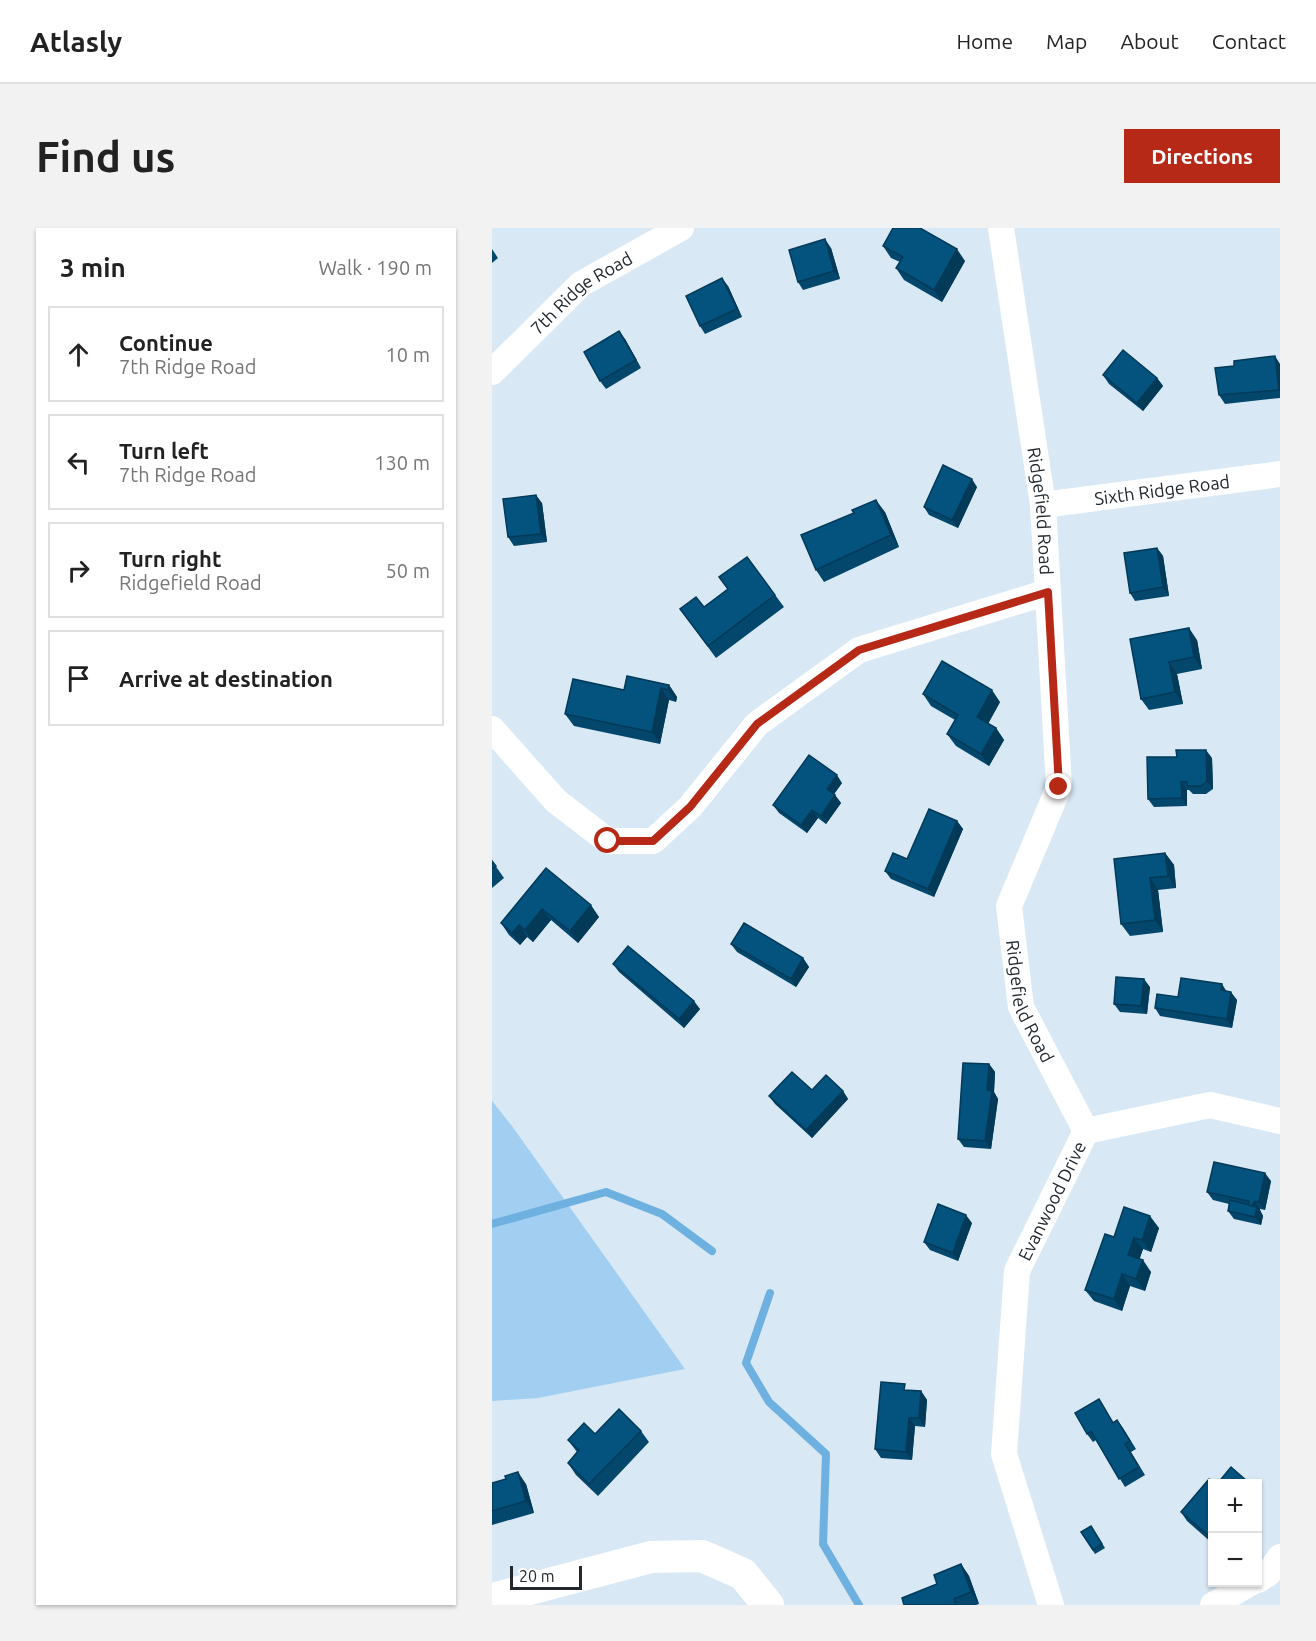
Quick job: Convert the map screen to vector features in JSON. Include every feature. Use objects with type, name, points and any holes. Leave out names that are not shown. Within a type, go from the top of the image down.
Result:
[{"type":"street","name":"7th Ridge Road","points":[[492,372],[581,284],[681,228]]},
{"type":"street","name":"Ridgefield Road","points":[[1001,228],[1043,505],[1059,787],[1009,906],[1021,1007],[1086,1131]]},
{"type":"street","name":"Sixth Ridge Road","points":[[1043,505],[1280,474]]},
{"type":"street","points":[[492,729],[556,801],[608,841],[653,841],[690,807],[757,724],[859,650],[1048,592]]},
{"type":"street","name":"Evanwood Drive","points":[[1051,1605],[1004,1454],[1017,1271],[1086,1131],[1210,1105],[1280,1121]]},
{"type":"street","points":[[492,1599],[651,1557],[702,1556],[743,1574],[768,1605]]},
{"type":"street","points":[[1262,1577],[1269,1573],[1280,1557]]},
{"type":"street","points":[[1213,1605],[1244,1587]]},
{"type":"shaded area","points":[[492,1101],[685,1369],[538,1398],[492,1401]]},
{"type":"building","points":[[893,228],[920,228],[957,249],[934,290],[896,268],[903,257],[883,246]]},
{"type":"building","points":[[825,239],[834,271],[798,282],[789,250]]},
{"type":"building","points":[[722,278],[737,309],[700,326],[686,296]]},
{"type":"building","points":[[619,331],[636,360],[600,381],[584,352]]},
{"type":"building","points":[[1123,350],[1157,378],[1137,403],[1103,375]]},
{"type":"building","points":[[1275,356],[1279,390],[1219,395],[1215,368],[1234,366],[1234,361]]},
{"type":"building","points":[[943,465],[972,479],[952,520],[924,507]]},
{"type":"building","points":[[536,495],[541,534],[508,537],[503,499]]},
{"type":"building","points":[[876,500],[891,535],[816,570],[801,535],[854,513],[852,510]]},
{"type":"building","points":[[1157,548],[1163,587],[1130,593],[1124,553]]},
{"type":"building","points":[[747,557],[775,595],[708,646],[680,609],[696,597],[704,607],[728,589],[719,577]]},
{"type":"building","points":[[1189,628],[1194,657],[1169,662],[1175,692],[1141,699],[1130,639]]},
{"type":"building","points":[[942,661],[992,690],[977,717],[996,728],[981,754],[947,734],[958,715],[923,694]]},
{"type":"building","points":[[627,676],[669,685],[668,690],[661,688],[652,732],[565,714],[573,679],[624,690]]},
{"type":"building","points":[[1176,750],[1206,750],[1207,781],[1201,786],[1187,786],[1187,782],[1181,782],[1182,798],[1148,799],[1147,757],[1177,757]]},
{"type":"building","points":[[809,755],[837,775],[827,789],[835,795],[821,816],[812,810],[801,825],[773,805]]},
{"type":"building","points":[[929,809],[957,821],[928,889],[885,871],[893,853],[907,859]]},
{"type":"building","points":[[1165,853],[1168,876],[1150,878],[1155,920],[1121,924],[1114,859]]},
{"type":"building","points":[[546,868],[591,905],[570,931],[542,909],[525,930],[519,925],[512,933],[501,923]]},
{"type":"building","points":[[744,923],[803,958],[791,979],[731,944]]},
{"type":"building","points":[[628,946],[694,1001],[679,1019],[613,964]]},
{"type":"building","points":[[1116,977],[1144,979],[1141,1006],[1114,1004]]},
{"type":"building","points":[[1181,978],[1222,984],[1221,990],[1231,992],[1227,1019],[1155,1008],[1157,994],[1178,997]]},
{"type":"building","points":[[963,1063],[989,1064],[987,1090],[992,1091],[985,1141],[958,1139]]},
{"type":"building","points":[[792,1072],[812,1090],[826,1075],[843,1091],[806,1130],[769,1096]]},
{"type":"building","points":[[1214,1162],[1265,1173],[1259,1202],[1255,1201],[1251,1206],[1257,1207],[1255,1217],[1228,1211],[1230,1200],[1249,1205],[1249,1201],[1207,1192]]},
{"type":"building","points":[[938,1204],[966,1215],[953,1253],[924,1242]]},
{"type":"building","points":[[1124,1207],[1150,1216],[1142,1240],[1134,1238],[1128,1255],[1143,1260],[1136,1279],[1122,1274],[1114,1299],[1085,1290],[1105,1234],[1114,1237]]},
{"type":"building","points":[[881,1382],[905,1384],[904,1390],[921,1391],[919,1418],[909,1418],[906,1452],[875,1449]]},
{"type":"building","points":[[1099,1399],[1113,1423],[1117,1420],[1130,1441],[1125,1444],[1139,1467],[1119,1479],[1091,1431],[1087,1434],[1075,1413]]},
{"type":"building","points":[[619,1409],[641,1431],[589,1484],[568,1463],[579,1450],[568,1440],[584,1423],[595,1434]]},
{"type":"building","points":[[1231,1467],[1245,1479],[1221,1479]]},
{"type":"building","points":[[518,1472],[526,1501],[492,1511],[492,1483]]},
{"type":"building","points":[[1208,1480],[1208,1535],[1181,1512]]},
{"type":"building","points":[[1091,1526],[1102,1544],[1093,1550],[1081,1532]]},
{"type":"building","points":[[961,1564],[971,1592],[954,1599],[956,1605],[904,1605],[902,1598],[937,1584],[934,1575]]},
{"type":"waterway","points":[[492,1224],[606,1192],[662,1214],[712,1251]]},
{"type":"waterway","points":[[770,1293],[746,1363],[769,1402],[826,1454],[823,1544],[859,1605]]},
{"type":"route","points":[[608,841],[653,841],[690,807],[757,724],[859,650],[1048,592],[1059,787]]}]
